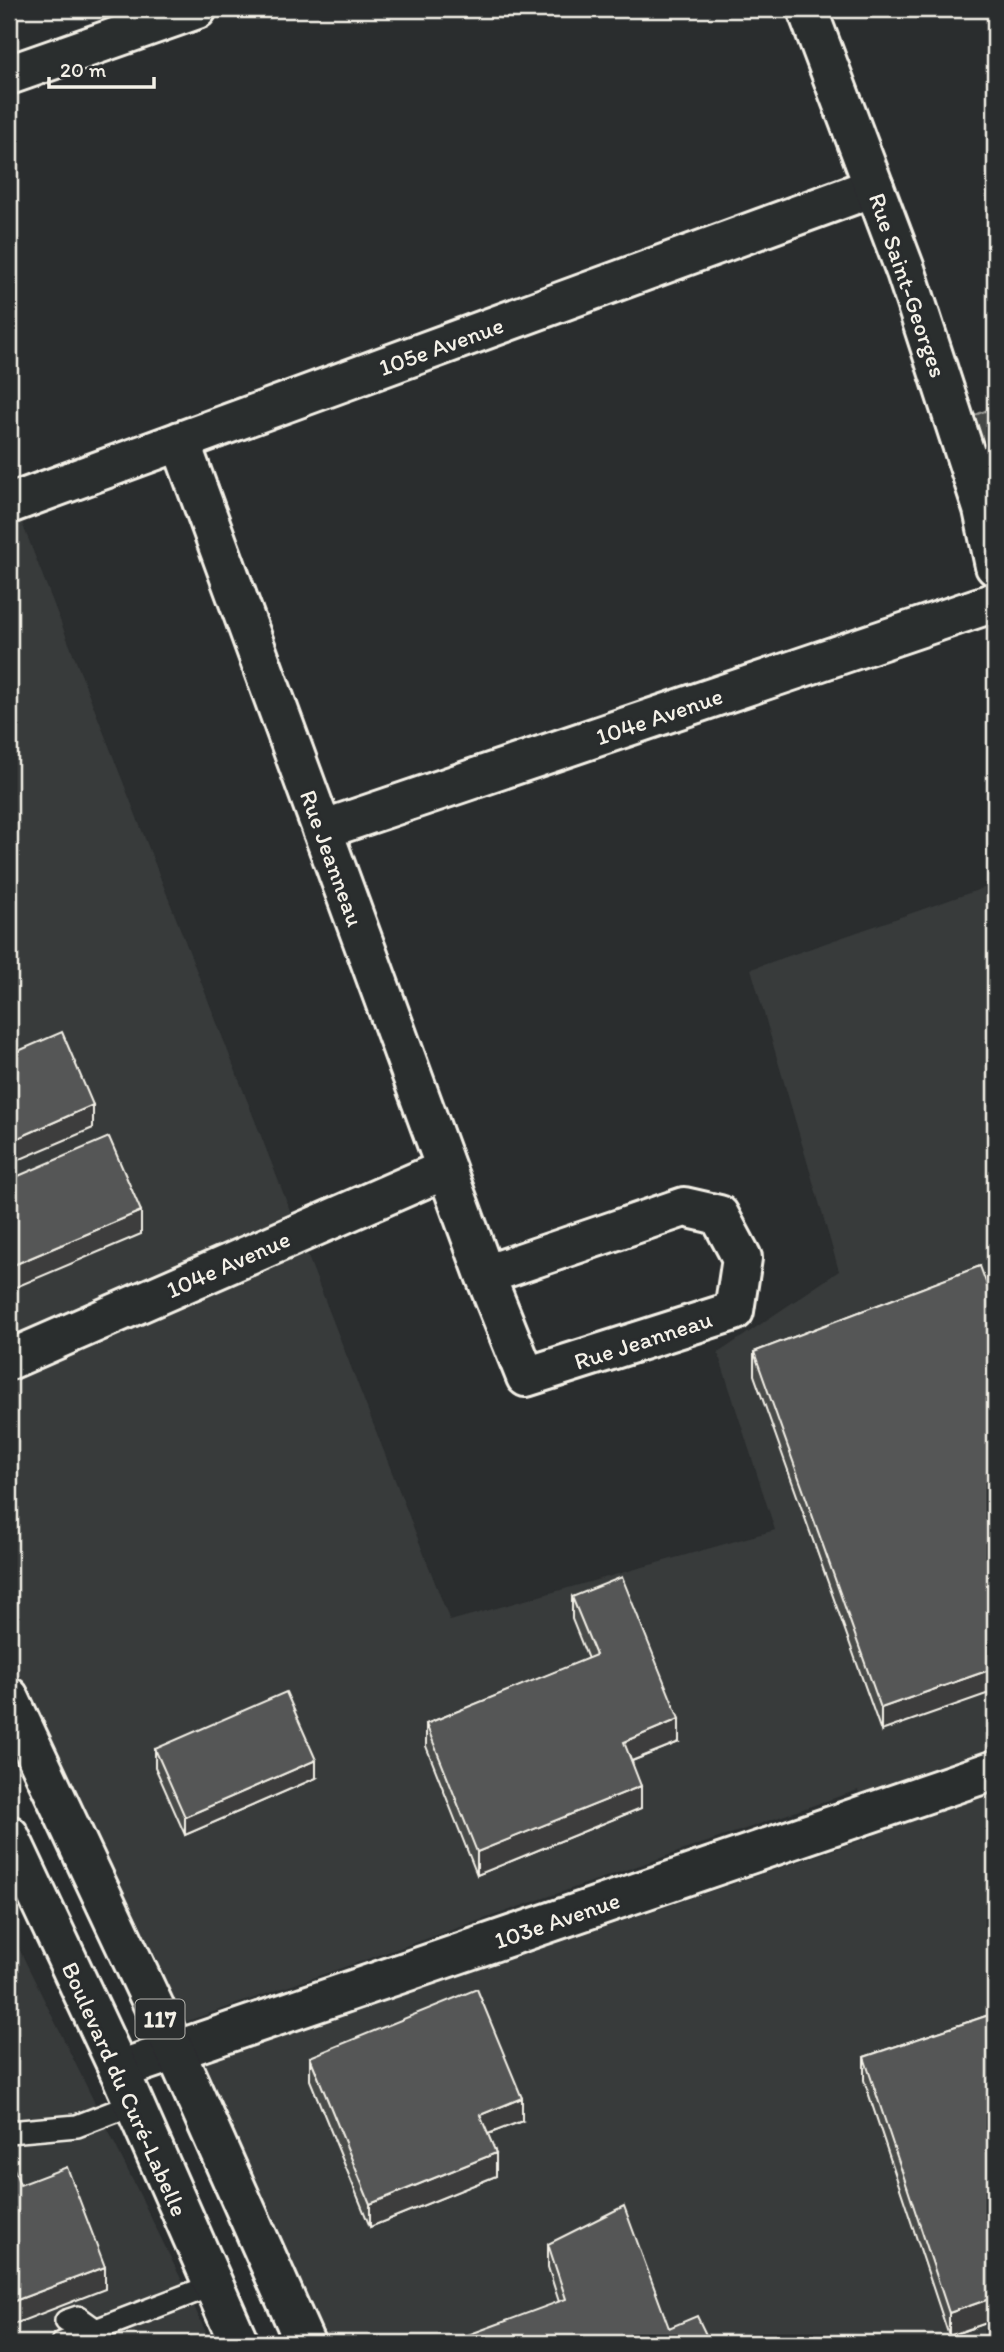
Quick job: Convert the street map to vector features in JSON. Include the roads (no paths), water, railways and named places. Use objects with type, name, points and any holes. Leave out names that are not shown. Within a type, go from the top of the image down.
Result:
[{"type":"street","points":[[9,75],[197,9]]},
{"type":"street","name":"Rue Saint-Georges","points":[[807,9],[906,272],[982,460],[983,509],[995,566]]},
{"type":"street","name":"105e Avenue","points":[[9,504],[874,187]]},
{"type":"street","name":"Rue Jeanneau","points":[[180,441],[485,1275],[526,1377],[734,1311],[742,1258],[719,1215],[684,1207],[485,1275]]},
{"type":"street","name":"104e Avenue","points":[[322,830],[995,601]]},
{"type":"street","name":"104e Avenue","points":[[9,1360],[446,1169]]},
{"type":"street","name":"117","points":[[9,1698],[174,2051],[305,2343]]},
{"type":"street","name":"103e Avenue","points":[[126,2087],[174,2051],[995,1770]]},
{"type":"street","name":"Boulevard du Curé-Labelle","points":[[9,1835],[126,2087],[239,2343]]},
{"type":"lane","points":[[9,2132],[77,2126],[126,2087]]},
{"type":"lane","points":[[62,2343],[213,2284]]},
{"type":"lane","points":[[66,2321],[78,2317],[96,2330]]}]
